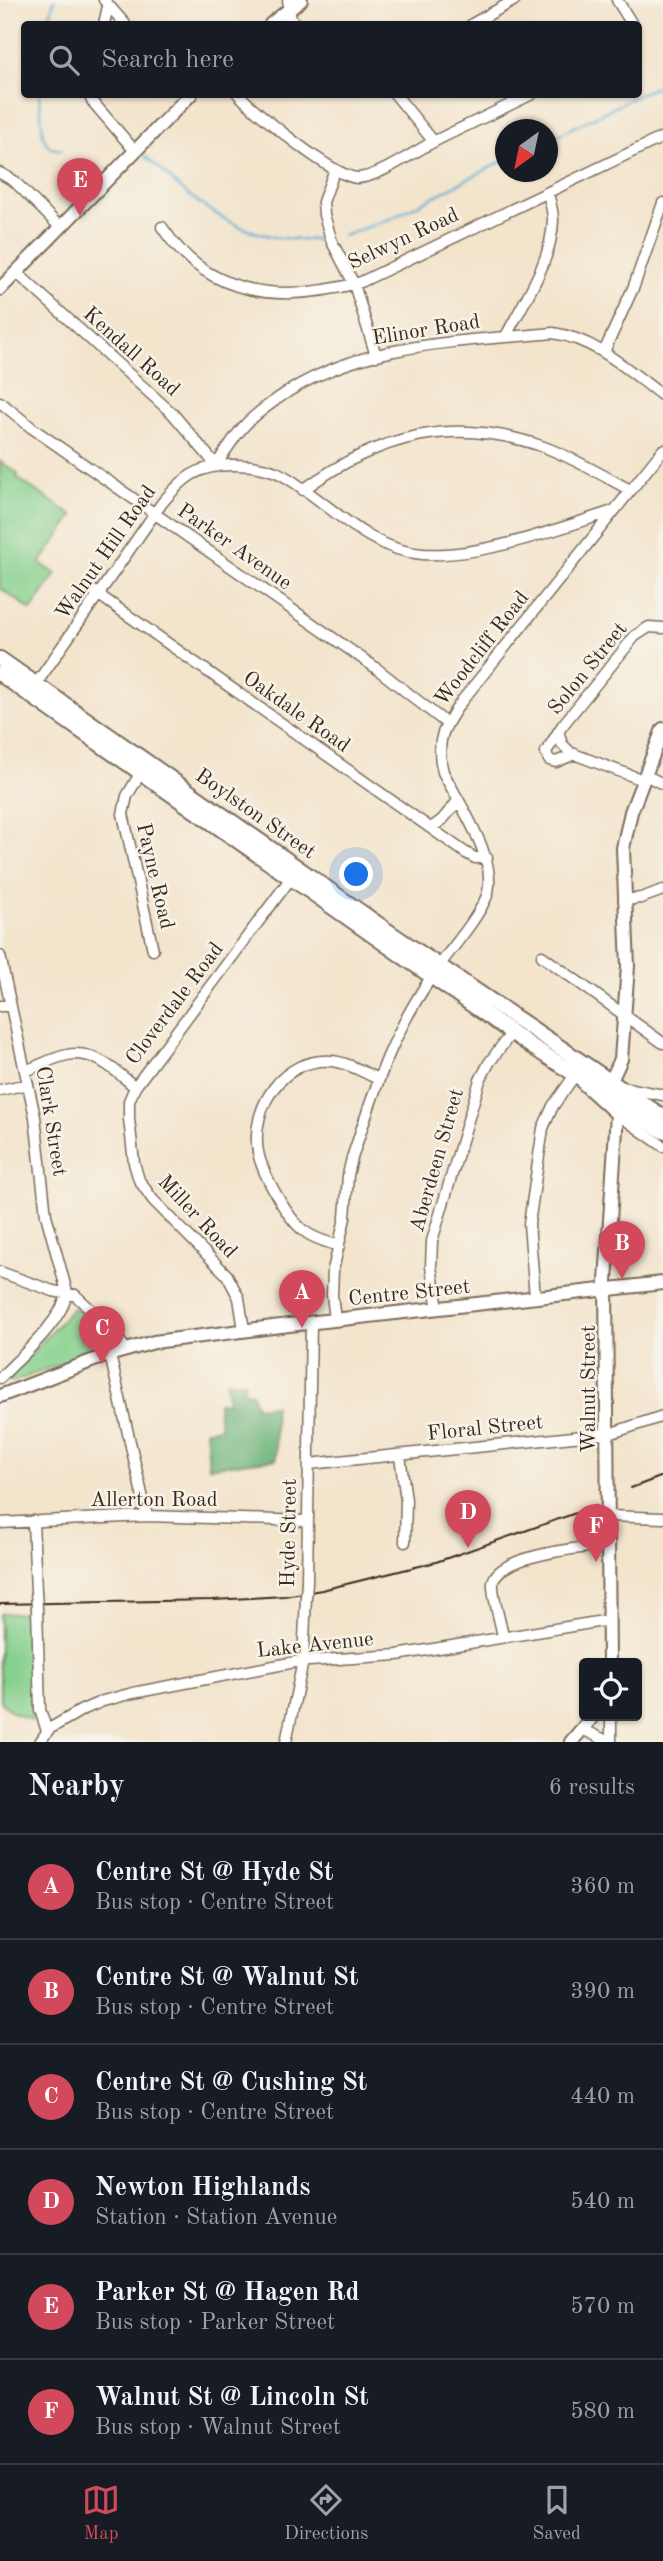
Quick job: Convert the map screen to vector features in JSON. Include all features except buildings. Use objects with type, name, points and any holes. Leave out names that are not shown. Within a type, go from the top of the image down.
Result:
[{"type":"highway","name":"Boylston Street","points":[[0,659],[436,971],[512,1032],[663,1131]]},
{"type":"highway","name":"Boylston Street","points":[[0,674],[292,878],[663,1117]]},
{"type":"main road","points":[[274,21],[289,4],[301,0]]},
{"type":"main road","points":[[0,289],[186,98]]},
{"type":"main road","points":[[615,1084],[621,1059],[628,956],[622,868],[624,839],[631,812],[663,729]]},
{"type":"main road","points":[[575,1075],[617,1114]]},
{"type":"main road","name":"Walnut Street","points":[[609,1658],[607,1289],[617,1114]]},
{"type":"main road","name":"Centre Street","points":[[0,1396],[110,1355],[156,1342],[663,1283]]},
{"type":"main road","points":[[570,1742],[589,1721]]},
{"type":"street","points":[[477,21],[515,0]]},
{"type":"street","points":[[617,0],[630,21]]},
{"type":"street","points":[[104,21],[106,3]]},
{"type":"street","points":[[106,3],[122,21]]},
{"type":"street","points":[[289,4],[290,19],[293,21]]},
{"type":"street","points":[[91,98],[135,151]]},
{"type":"street","points":[[243,98],[287,136],[335,169],[355,178],[378,172],[524,98]]},
{"type":"street","points":[[398,98],[434,142]]},
{"type":"street","name":"Selwyn Road","points":[[162,227],[186,256],[215,278],[232,286],[262,292],[290,292],[354,284],[663,137]]},
{"type":"street","points":[[335,169],[323,202],[324,215],[332,242],[354,284],[376,356]]},
{"type":"street","points":[[0,172],[14,181],[60,227]]},
{"type":"street","points":[[506,336],[537,276],[547,249],[553,223],[548,193]]},
{"type":"street","points":[[604,352],[634,286],[663,203]]},
{"type":"street","name":"Kendall Road","points":[[16,272],[173,414],[216,465]]},
{"type":"street","name":"Elinor Road","points":[[216,465],[244,426],[284,394],[327,370],[430,344],[554,332],[566,334],[604,352],[663,396]]},
{"type":"street","name":"Parker Avenue","points":[[0,402],[32,428],[376,668],[446,723]]},
{"type":"street","points":[[303,490],[333,468],[367,450],[398,439],[463,432],[493,435],[546,448],[587,466],[630,490]]},
{"type":"street","name":"Woodcliff Road","points":[[335,1320],[332,1278],[345,1218],[350,1166],[378,1079],[404,1018],[486,896],[490,878],[487,858],[443,772],[439,758],[439,746],[446,723],[663,450]]},
{"type":"street","name":"Walnut Hill Road","points":[[36,684],[93,591],[177,485],[193,474],[216,465],[251,465],[284,476],[382,544],[423,554],[456,552],[525,539],[613,511]]},
{"type":"street","name":"Oakdale Road","points":[[93,591],[471,856],[487,858]]},
{"type":"street","name":"Solon Street","points":[[575,754],[562,744],[559,734],[562,726],[639,632],[649,627],[663,628]]},
{"type":"street","points":[[559,734],[547,749],[547,758],[556,762],[575,754],[663,784]]},
{"type":"street","name":"Payne Road","points":[[141,772],[124,803],[124,821],[153,950]]},
{"type":"street","points":[[431,828],[442,820],[458,801]]},
{"type":"street","name":"Cloverdale Road","points":[[25,1071],[61,1057],[79,1054],[108,1065],[135,1087],[292,878]]},
{"type":"street","points":[[624,900],[641,898],[663,890]]},
{"type":"street","name":"Clark Street","points":[[0,956],[6,1006],[25,1071],[38,1133],[46,1215],[67,1292]]},
{"type":"street","points":[[542,956],[663,1043]]},
{"type":"street","name":"Aberdeen Street","points":[[438,1309],[431,1258],[435,1226],[477,1087],[486,1068],[512,1032]]},
{"type":"street","points":[[339,1246],[307,1233],[288,1213],[260,1157],[260,1116],[277,1084],[289,1073],[309,1063],[342,1063],[378,1079]]},
{"type":"street","points":[[535,1297],[529,1224],[543,1128],[552,1106],[575,1075]]},
{"type":"street","points":[[0,1090],[28,1084]]},
{"type":"street","points":[[615,1084],[663,1095]]},
{"type":"street","name":"Miller Road","points":[[135,1087],[129,1101],[129,1119],[134,1163],[139,1180],[153,1200],[227,1275],[239,1298],[244,1330]]},
{"type":"street","points":[[617,1114],[663,1146]]},
{"type":"street","points":[[0,1272],[80,1298],[121,1339],[126,1350]]},
{"type":"street","points":[[0,1378],[56,1316],[67,1292]]},
{"type":"street","name":"Hyde Street","points":[[286,1742],[303,1661],[307,1582],[311,1322]]},
{"type":"street","points":[[110,1355],[147,1516]]},
{"type":"street","name":"Floral Street","points":[[309,1464],[607,1433],[663,1416]]},
{"type":"street","points":[[400,1455],[406,1500],[405,1542]]},
{"type":"street","points":[[608,1516],[642,1515],[663,1518]]},
{"type":"street","name":"Allerton Road","points":[[0,1523],[147,1516],[308,1521]]},
{"type":"street","points":[[33,1521],[41,1713],[47,1731]]},
{"type":"street","points":[[503,1637],[493,1585],[498,1573],[525,1559],[608,1545]]},
{"type":"street","name":"Lake Avenue","points":[[40,1742],[47,1731],[103,1701],[228,1674],[303,1661],[397,1655],[609,1620]]},
{"type":"street","points":[[582,1729],[610,1742],[611,1721]]},
{"type":"green space","points":[[0,461],[18,474],[17,478],[73,516],[40,563],[56,574],[31,610],[0,588]]},
{"type":"green space","points":[[73,1308],[92,1318],[106,1335],[98,1349],[13,1382],[7,1380]]},
{"type":"green space","points":[[226,1381],[244,1381],[244,1392],[252,1393],[256,1407],[274,1405],[276,1459],[209,1467],[206,1430],[220,1428],[218,1402],[228,1402]]},
{"type":"green space","points":[[30,1613],[32,1720],[12,1712],[0,1701],[0,1614]]},
{"type":"waterway","points":[[49,21],[54,0]]},
{"type":"waterway","points":[[642,93],[663,83]]},
{"type":"waterway","points":[[39,98],[43,135],[51,148],[62,150]]},
{"type":"waterway","points":[[558,135],[633,98]]},
{"type":"waterway","points":[[144,156],[196,201],[246,229],[282,238],[322,239]]},
{"type":"waterway","points":[[343,236],[390,219],[495,165]]},
{"type":"tram line","points":[[631,1488],[663,1476]]},
{"type":"tram line","points":[[0,1604],[213,1600],[284,1596],[322,1590],[436,1562],[596,1506]]},
{"type":"place","name":"Parker St @ Hagen Rd","points":[[80,216]]},
{"type":"place","name":"Centre St @ Walnut St","points":[[622,1279]]},
{"type":"place","name":"Centre St @ Hyde St","points":[[302,1328]]},
{"type":"place","name":"Centre St @ Cushing St","points":[[102,1364]]},
{"type":"place","name":"Newton Highlands","points":[[468,1548]]},
{"type":"place","name":"Walnut St @ Lincoln St","points":[[596,1562]]}]
